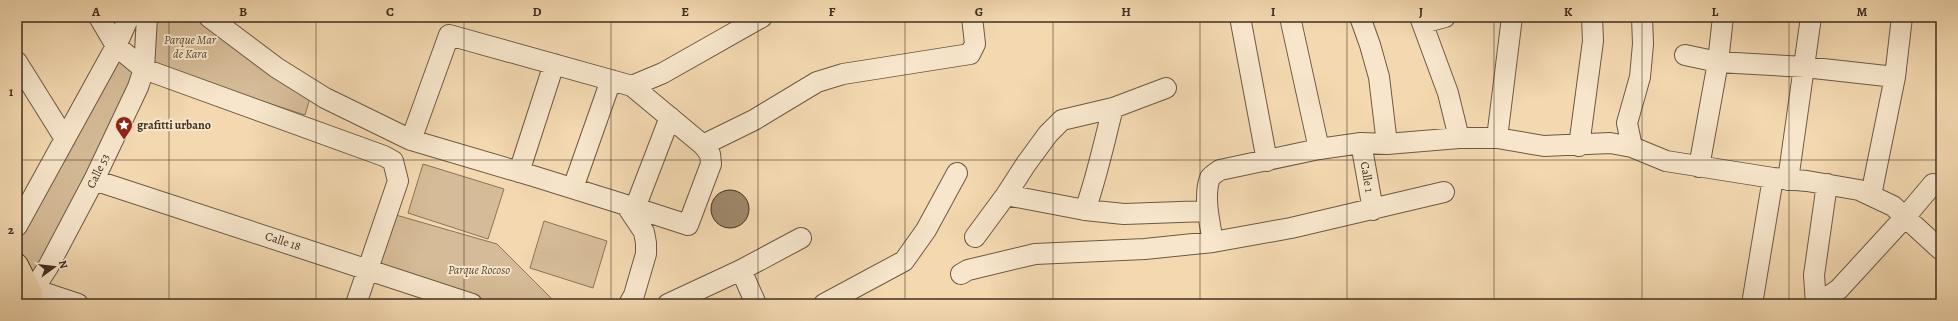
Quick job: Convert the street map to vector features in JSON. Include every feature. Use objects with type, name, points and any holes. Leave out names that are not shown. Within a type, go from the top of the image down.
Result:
[{"type":"main road","points":[[17,265],[29,299]]},
{"type":"street","points":[[98,17],[116,46],[144,69],[384,156],[393,161],[398,181],[356,304]]},
{"type":"street","points":[[17,226],[116,46],[129,17]]},
{"type":"street","name":"Calle 53","points":[[29,299],[48,267],[94,180],[138,87],[144,69],[147,17]]},
{"type":"street","points":[[209,17],[277,68],[325,98],[411,140],[573,188],[688,225],[711,164],[710,154],[703,145],[632,86],[449,35],[411,140]]},
{"type":"street","points":[[632,86],[663,73],[762,17]]},
{"type":"street","points":[[703,145],[754,120],[817,82],[843,74],[970,54],[974,44],[972,17]]},
{"type":"street","points":[[1240,17],[1268,160]]},
{"type":"street","points":[[1290,17],[1319,149]]},
{"type":"street","points":[[1360,17],[1379,77],[1387,144]]},
{"type":"street","points":[[1445,17],[1422,20],[1448,93],[1459,138]]},
{"type":"street","points":[[1497,138],[1512,17]]},
{"type":"street","points":[[1579,146],[1592,48],[1592,17]]},
{"type":"street","points":[[1632,147],[1627,123],[1640,77],[1643,44],[1642,17]]},
{"type":"street","points":[[1699,167],[1718,62],[1723,17]]},
{"type":"street","points":[[1752,304],[1805,67],[1811,17]]},
{"type":"street","points":[[1871,195],[1894,77],[1902,17]]},
{"type":"street","points":[[1685,55],[1718,62],[1805,67],[1894,77]]},
{"type":"street","points":[[17,62],[65,139]]},
{"type":"street","points":[[519,172],[554,64]]},
{"type":"street","points":[[573,188],[611,80]]},
{"type":"street","points":[[975,237],[1006,195],[1030,158],[1048,134],[1062,120],[1113,108],[1166,88]]},
{"type":"street","points":[[1085,210],[1094,185],[1113,108]]},
{"type":"street","points":[[631,207],[670,117]]},
{"type":"street","points":[[1213,242],[1207,211],[1211,177],[1220,170],[1319,149],[1361,144],[1387,144],[1459,138],[1497,138],[1544,146],[1579,146],[1610,143],[1632,147],[1666,161],[1859,190],[1893,206],[1906,216],[1941,250]]},
{"type":"street","name":"Calle 1","points":[[1361,144],[1373,210]]},
{"type":"street","points":[[824,304],[904,261],[926,230],[957,173]]},
{"type":"street","name":"Calle 18","points":[[94,180],[472,304]]},
{"type":"street","points":[[1827,184],[1814,275],[1817,304],[1839,289],[1906,216],[1933,184]]},
{"type":"street","points":[[961,274],[968,270],[1035,254],[1146,248],[1213,242],[1291,228],[1373,210],[1444,192]]},
{"type":"street","points":[[1006,195],[1085,210],[1124,214],[1207,211]]},
{"type":"street","points":[[629,304],[634,294],[646,254],[644,232],[631,207]]},
{"type":"street","points":[[668,304],[741,270],[801,238]]},
{"type":"street","points":[[741,270],[756,304]]},
{"type":"street","points":[[29,299],[45,293],[78,304]]},
{"type":"green space","name":"Parque Mar de Kara","points":[[153,17],[201,17],[310,98],[305,115],[149,65]]},
{"type":"green space","points":[[119,54],[139,70],[32,288],[17,257],[17,236]]},
{"type":"green space","points":[[423,164],[504,189],[488,239],[408,213]]},
{"type":"green space","name":"Parque Rocoso","points":[[396,215],[497,244],[557,304],[489,304],[376,267]]},
{"type":"green space","points":[[544,221],[607,241],[593,288],[530,268]]},
{"type":"building","points":[[726,190],[734,190],[744,195],[748,202],[748,216],[744,223],[734,228],[726,228],[716,223],[714,220],[711,213],[711,205],[716,195],[719,193]]},
{"type":"place","name":"grafitti urbano","points":[[124,140]]}]
